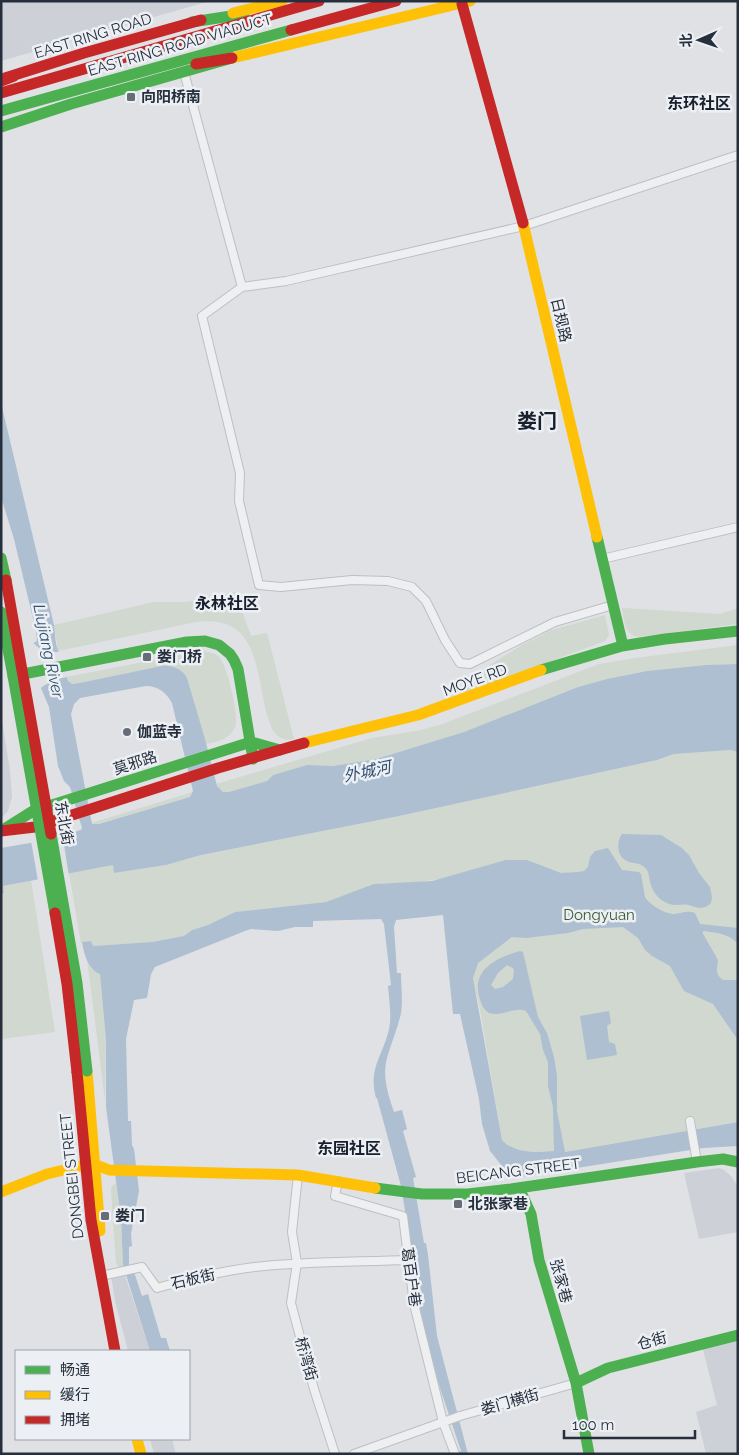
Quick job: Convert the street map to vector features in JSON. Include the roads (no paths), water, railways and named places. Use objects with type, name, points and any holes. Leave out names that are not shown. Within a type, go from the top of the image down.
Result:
[{"type":"main road","name":"EAST RING ROAD","points":[[1,80],[84,53],[192,22],[282,1]]},
{"type":"main road","name":"EAST RING ROAD VIADUCT","points":[[1,93],[319,1]]},
{"type":"main road","name":"EAST RING ROAD VIADUCT","points":[[1,111],[396,1]]},
{"type":"main road","points":[[1,127],[71,104],[232,58],[466,2]]},
{"type":"main road","name":"日规路","points":[[466,2],[524,226],[622,646]]},
{"type":"main road","points":[[192,22],[305,5]]},
{"type":"main road","points":[[133,74],[232,58]]},
{"type":"main road","name":"东北街","points":[[1,558],[6,580],[17,675]]},
{"type":"main road","name":"东北街","points":[[1,612],[17,675],[77,983],[82,1072]]},
{"type":"main road","name":"MOYE RD","points":[[223,768],[281,750],[416,716],[474,697],[563,663],[622,646],[738,631]]},
{"type":"main road","points":[[17,675],[187,642],[203,640],[219,644],[232,656],[238,669],[253,759]]},
{"type":"main road","points":[[251,742],[281,750]]},
{"type":"main road","name":"莫邪路","points":[[2,831],[33,811],[251,742]]},
{"type":"main road","name":"莫邪路","points":[[2,831],[34,827],[223,768]]},
{"type":"main road","name":"DONGBEI STREET","points":[[82,1072],[101,1276],[115,1350]]},
{"type":"main road","name":"BEICANG STREET","points":[[90,1164],[109,1170],[298,1175],[396,1192],[469,1194],[519,1188],[696,1157],[737,1162]]},
{"type":"main road","points":[[1,1192],[47,1174],[90,1164]]},
{"type":"main road","name":"张家巷","points":[[519,1188],[529,1206],[539,1260],[576,1383],[589,1454]]},
{"type":"main road","name":"仓街","points":[[576,1383],[608,1368],[738,1335]]},
{"type":"main road","points":[[137,1440],[142,1454]]},
{"type":"street","points":[[184,72],[242,287]]},
{"type":"street","points":[[613,605],[555,622],[470,664],[460,663],[445,640],[426,601],[412,587],[388,581],[352,580],[282,587],[259,585],[239,501],[240,472],[202,316],[242,287],[286,281],[524,226],[738,155]]},
{"type":"street","points":[[602,559],[738,527]]},
{"type":"street","points":[[690,1123],[696,1157]]},
{"type":"street","name":"桥湾街","points":[[298,1175],[292,1232],[297,1263],[290,1303],[314,1389],[336,1454]]},
{"type":"street","name":"葛百户巷","points":[[338,1181],[335,1196],[403,1216],[414,1304],[455,1454]]},
{"type":"street","points":[[297,1263],[341,1260],[408,1260]]},
{"type":"street","name":"石板街","points":[[101,1276],[142,1267],[157,1288],[210,1274],[297,1263]]},
{"type":"street","name":"娄门横街","points":[[354,1454],[460,1416],[576,1383]]},
{"type":"water","points":[[1,403],[54,625],[56,644],[68,681],[72,684],[80,683],[162,666],[169,666],[180,670],[187,678],[217,786],[223,792],[267,781],[273,775],[307,765],[333,766],[376,759],[464,732],[578,687],[607,679],[647,671],[706,665],[738,664],[738,752],[730,750],[674,754],[657,760],[399,816],[201,855],[166,865],[114,873],[113,865],[3,886],[4,893],[1,893],[1,848],[30,843],[81,830],[82,828],[70,787],[64,781],[58,766],[49,707],[41,688],[32,644],[37,641],[36,631],[14,539],[1,497]],"holes":[[[146,686],[162,691],[172,703],[193,791],[190,797],[99,824],[92,824],[71,714],[74,704],[80,698]]]},
{"type":"water","points":[[622,834],[661,835],[682,848],[689,855],[699,873],[710,887],[711,903],[706,907],[700,908],[669,904],[661,900],[653,890],[646,869],[641,865],[627,861],[619,853],[618,845]]},
{"type":"water","points":[[608,848],[622,870],[639,872],[641,874],[645,897],[658,909],[670,914],[692,912],[695,913],[700,924],[738,928],[738,944],[723,934],[702,932],[718,960],[717,972],[719,976],[723,980],[738,980],[738,1040],[713,1004],[684,991],[670,966],[652,956],[645,950],[638,938],[623,927],[583,929],[568,933],[526,938],[512,937],[478,963],[473,978],[502,1140],[507,1145],[520,1150],[534,1152],[554,1151],[553,1107],[548,1086],[548,1062],[543,1050],[540,1034],[526,1011],[517,1010],[499,1014],[489,1013],[482,1006],[479,996],[479,978],[483,971],[496,960],[520,951],[523,952],[538,1017],[547,1033],[554,1057],[557,1076],[557,1111],[565,1152],[738,1122],[738,1146],[703,1148],[520,1177],[502,1166],[490,1151],[482,1124],[479,1099],[460,1014],[453,1014],[443,915],[396,920],[394,927],[397,973],[401,973],[402,1008],[387,1058],[385,1079],[394,1112],[402,1110],[407,1129],[403,1131],[416,1177],[413,1178],[424,1243],[426,1243],[428,1255],[437,1336],[468,1454],[459,1454],[458,1452],[461,1451],[438,1382],[410,1267],[408,1229],[401,1186],[374,1088],[375,1070],[389,1029],[390,1019],[388,986],[391,985],[384,924],[381,919],[313,921],[313,927],[295,927],[278,931],[251,929],[155,967],[151,974],[147,998],[134,1000],[126,1039],[128,1121],[131,1121],[132,1145],[139,1191],[131,1234],[132,1246],[129,1247],[129,1267],[134,1272],[142,1296],[148,1294],[161,1338],[166,1338],[170,1350],[150,1350],[123,1265],[121,1218],[106,1107],[106,1040],[100,974],[92,969],[85,956],[82,942],[91,941],[93,946],[152,942],[184,936],[192,930],[208,925],[235,912],[326,902],[374,884],[432,881],[506,860],[527,860],[561,873],[584,871],[588,867],[590,857],[595,851]],"holes":[[[507,965],[514,969],[513,979],[503,987],[495,989],[491,985],[498,973]]]},
{"type":"water","points":[[609,1011],[611,1023],[607,1026],[609,1042],[615,1044],[617,1055],[587,1060],[580,1016]]},
{"type":"place","name":"向阳桥南","points":[[131,97]]},
{"type":"place","name":"娄门桥","points":[[147,657]]},
{"type":"place","name":"伽蓝寺","points":[[127,732]]},
{"type":"place","name":"北张家巷","points":[[458,1204]]},
{"type":"place","name":"娄门","points":[[105,1216]]},
{"type":"district","name":"东环社区","points":[[699,103]]},
{"type":"district","name":"娄门","points":[[537,421]]},
{"type":"district","name":"永林社区","points":[[227,603]]},
{"type":"district","name":"东园社区","points":[[349,1148]]},
{"type":"water label","name":"Liujiang River","points":[[49,651]]},
{"type":"water label","name":"外城河","points":[[367,771]]},
{"type":"park label","name":"Dongyuan","points":[[599,915]]}]
